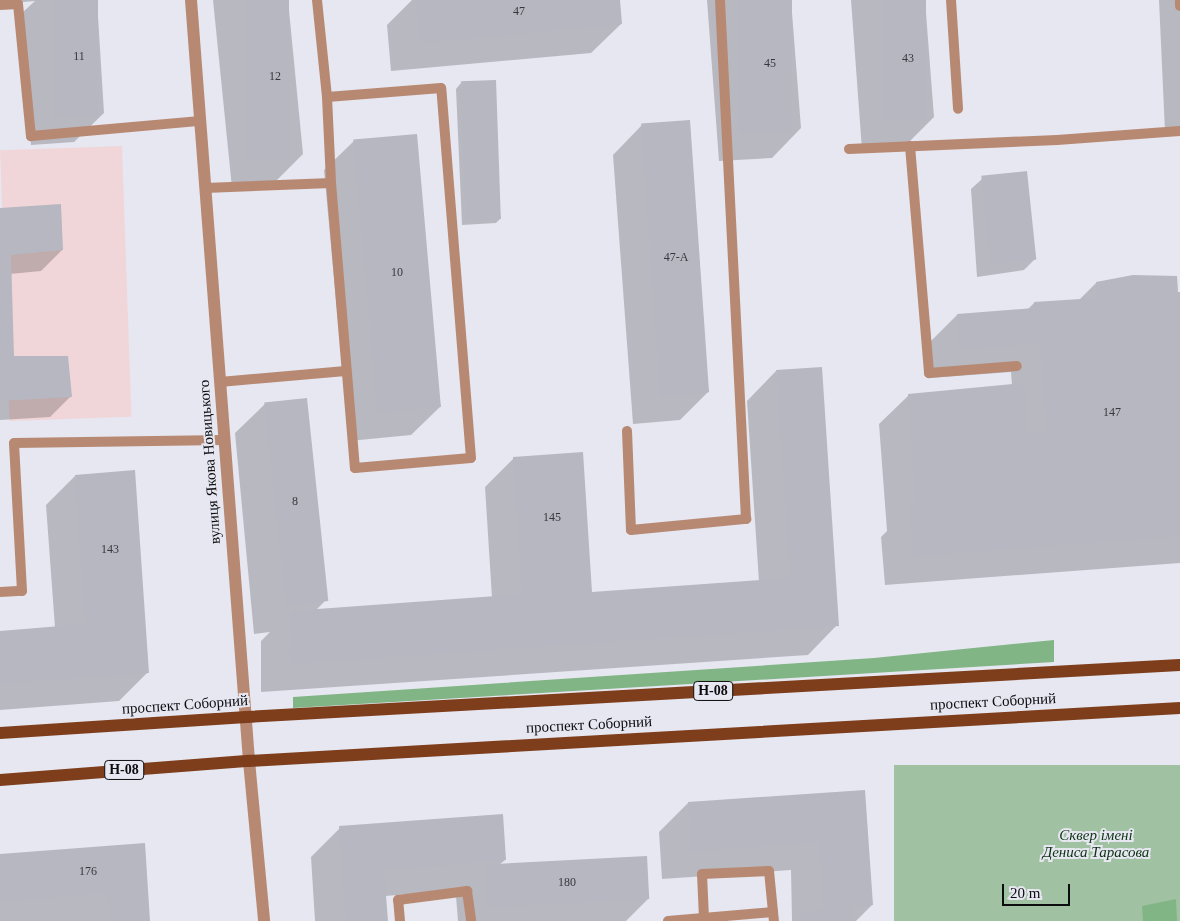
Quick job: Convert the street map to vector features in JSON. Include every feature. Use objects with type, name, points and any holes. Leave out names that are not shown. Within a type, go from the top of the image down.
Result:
[{"type":"main road","name":"проспект Соборний","points":[[0,733],[246,717],[1180,665]]},
{"type":"main road","name":"проспект Соборний","points":[[0,780],[248,761],[1180,708]]},
{"type":"street","name":"вулиця Якова Новицького","points":[[191,0],[248,761],[264,921]]},
{"type":"lane","points":[[316,0],[327,97],[331,183],[355,468],[471,458],[440,88],[327,97]]},
{"type":"lane","points":[[627,430],[631,530],[746,518],[720,0]]},
{"type":"lane","points":[[951,0],[958,109]]},
{"type":"lane","points":[[1180,0],[1180,6]]},
{"type":"lane","points":[[0,5],[18,4],[31,136],[200,121]]},
{"type":"lane","points":[[849,149],[1057,140],[1180,131]]},
{"type":"lane","points":[[910,146],[929,373],[1017,366]]},
{"type":"lane","points":[[205,188],[331,183]]},
{"type":"lane","points":[[220,382],[346,371]]},
{"type":"lane","points":[[0,592],[22,591],[14,444],[224,440]]},
{"type":"lane","points":[[668,921],[774,916],[769,871],[702,874],[704,918]]},
{"type":"lane","points":[[400,921],[398,900],[467,891],[471,921]]},
{"type":"shaded area","points":[[122,146],[131,417],[10,421],[0,150]]},
{"type":"green space","points":[[1054,640],[1054,662],[293,708],[293,697],[874,658]]},
{"type":"green space","name":"Сквер імені Дениса Тарасова","points":[[894,765],[1180,765],[1180,921],[894,921]]},
{"type":"green space","points":[[1176,899],[1177,921],[1143,921],[1142,906]]},
{"type":"building","points":[[53,0],[98,0],[98,116],[53,116]]},
{"type":"building","points":[[245,0],[289,0],[289,160],[245,160]]},
{"type":"building","points":[[416,0],[620,0],[622,24],[420,43]]},
{"type":"building","points":[[738,0],[792,0],[792,133],[738,133]]},
{"type":"building","points":[[881,0],[926,0],[926,121],[881,121]]},
{"type":"building","points":[[496,80],[501,219],[466,220],[461,81]]},
{"type":"building","points":[[690,120],[709,392],[660,396],[641,123]]},
{"type":"building","points":[[417,134],[441,407],[377,413],[353,140]]},
{"type":"building","points":[[1027,171],[1036,260],[991,264],[981,176]]},
{"type":"building","points":[[61,204],[63,250],[11,255],[14,356],[68,356],[72,397],[0,401],[0,208]]},
{"type":"building","points":[[1133,275],[1177,276],[1178,292],[1180,292],[1180,536],[913,556],[910,506],[916,506],[908,394],[1024,383],[1027,434],[1046,433],[1040,344],[959,349],[957,314],[1034,308],[1034,302],[1096,298],[1096,282]]},
{"type":"building","points":[[822,367],[839,626],[289,664],[290,611],[522,594],[513,457],[583,452],[592,592],[790,578],[776,370]]},
{"type":"building","points":[[307,398],[328,601],[286,605],[264,402]]},
{"type":"building","points":[[135,470],[149,673],[0,683],[0,631],[85,624],[75,475]]},
{"type":"building","points":[[865,790],[873,905],[852,907],[853,921],[800,921],[799,912],[824,910],[819,842],[691,851],[688,802]]},
{"type":"building","points":[[503,814],[506,860],[384,870],[388,921],[346,921],[339,826]]},
{"type":"building","points":[[145,843],[150,921],[110,921],[108,893],[0,901],[0,854]]},
{"type":"building","points":[[647,856],[649,899],[487,907],[485,864]]}]
